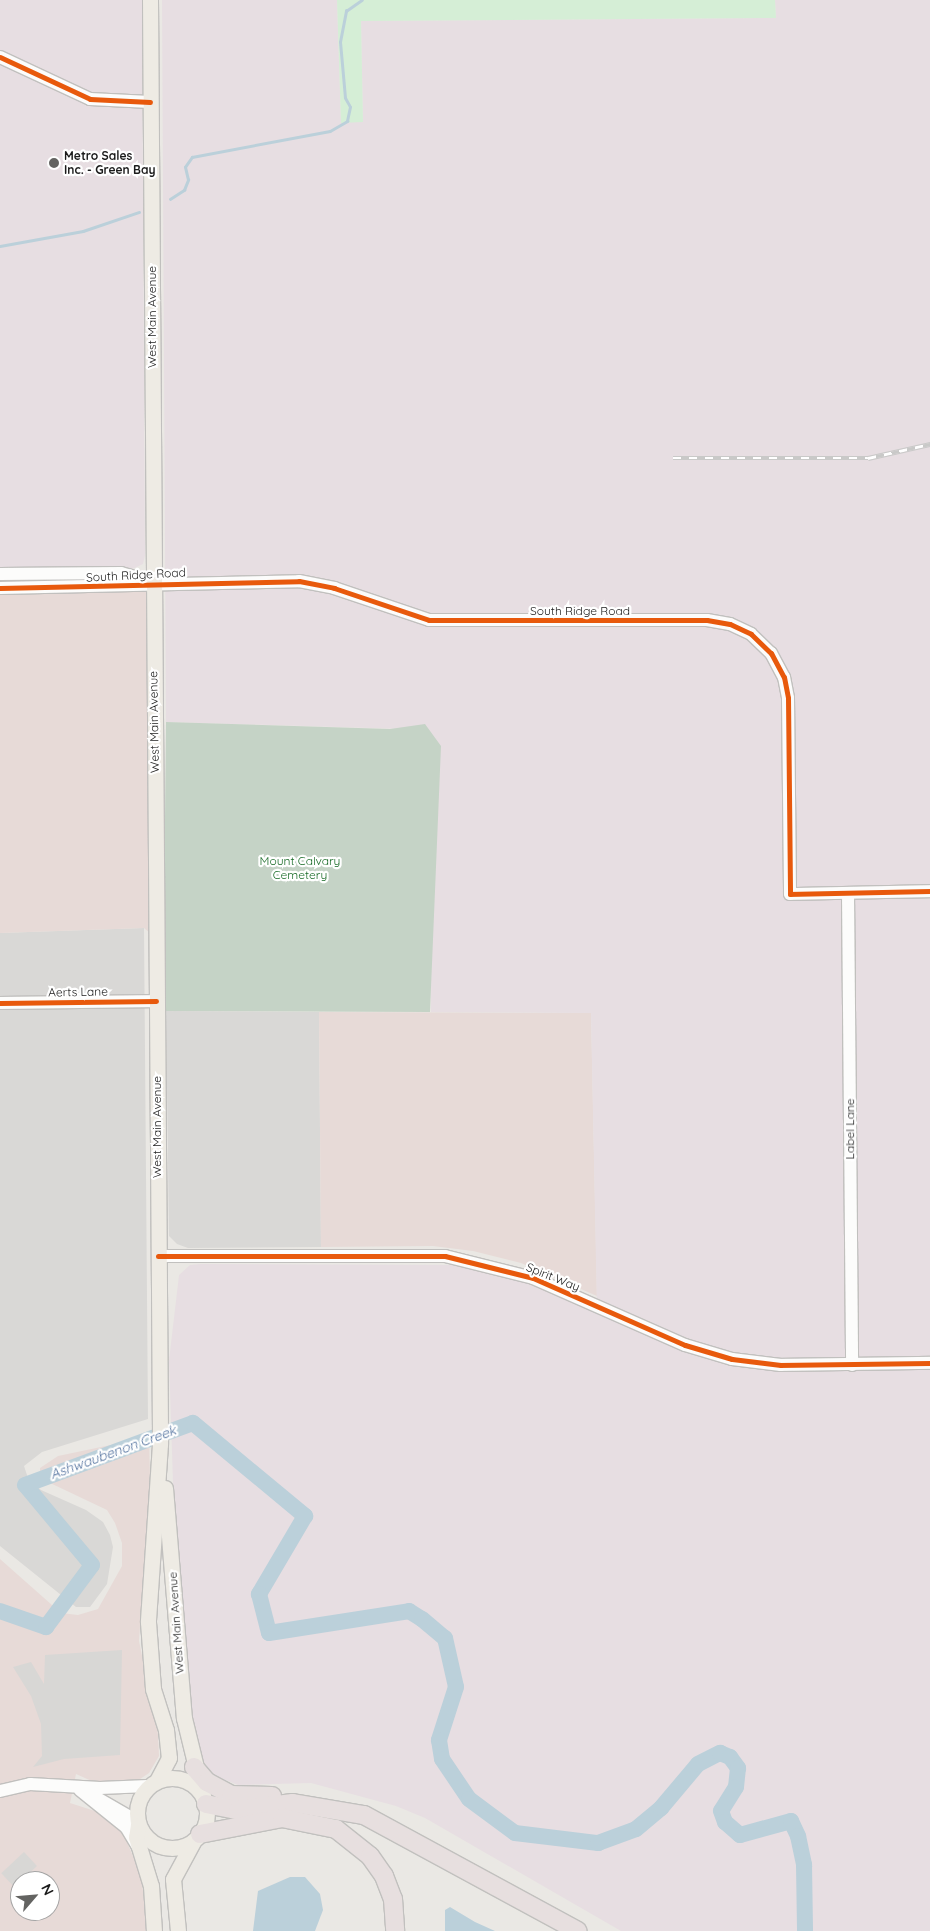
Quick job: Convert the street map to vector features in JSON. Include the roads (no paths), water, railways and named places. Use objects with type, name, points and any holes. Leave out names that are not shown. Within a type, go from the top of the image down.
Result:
[{"type":"highway","points":[[194,1767],[207,1782],[231,1795],[295,1796],[321,1805],[364,1815],[387,1825],[578,1931]]},
{"type":"highway","points":[[205,1802],[238,1810],[293,1802],[321,1805]]},
{"type":"highway","points":[[197,1837],[282,1818],[336,1829],[370,1856],[384,1876],[393,1899],[395,1931]]},
{"type":"main road","name":"West Main Avenue","points":[[150,0],[160,1444],[149,1652],[169,1758],[153,1783]]},
{"type":"main road","name":"West Main Avenue","points":[[160,1444],[178,1663],[194,1767],[205,1802]]},
{"type":"main road","points":[[154,1931],[150,1886],[140,1850],[138,1802],[153,1783],[168,1778],[190,1783],[205,1802],[206,1820],[173,1879],[178,1931]]},
{"type":"main road","points":[[138,1822],[151,1842],[161,1847],[172,1848],[197,1837]]},
{"type":"street","points":[[0,57],[90,98],[150,102]]},
{"type":"street","name":"South Ridge Road","points":[[0,574],[121,573],[154,582]]},
{"type":"street","name":"South Ridge Road","points":[[0,588],[123,587],[154,582],[299,581],[334,588],[429,620],[707,620],[730,624],[751,634],[772,653],[784,677],[788,698],[790,894],[930,891]]},
{"type":"street","name":"Label Lane","points":[[848,893],[852,1364]]},
{"type":"street","name":"Aerts Lane","points":[[0,1003],[156,1001]]},
{"type":"street","name":"Spirit Way","points":[[158,1256],[445,1256],[533,1278],[716,1355],[781,1365],[930,1364]]},
{"type":"street","points":[[0,1791],[30,1784],[77,1788],[153,1783]]},
{"type":"street","points":[[77,1788],[109,1802],[138,1822]]},
{"type":"street","points":[[77,1788],[126,1827],[140,1850]]},
{"type":"water","points":[[290,1877],[305,1877],[320,1894],[323,1910],[315,1931],[253,1931],[258,1891]]},
{"type":"water","points":[[450,1907],[495,1931],[445,1931],[445,1910]]},
{"type":"waterway","points":[[170,199],[184,190],[188,180],[185,167],[192,157],[330,131],[347,121],[350,107],[345,98],[340,42],[346,11],[362,0]]},
{"type":"waterway","points":[[0,246],[83,231],[139,212]]},
{"type":"waterway","name":"Ashwaubenon Creek","points":[[0,1611],[46,1627],[92,1565],[25,1485],[193,1423],[305,1516],[259,1594],[269,1633],[409,1611],[422,1619],[445,1638],[456,1687],[439,1740],[442,1759],[469,1799],[515,1833],[598,1843],[636,1829],[661,1808],[698,1764],[720,1753],[730,1757],[738,1768],[736,1787],[721,1811],[725,1822],[740,1835],[791,1821],[798,1836],[804,1865],[805,1931]]},
{"type":"railway","points":[[673,458],[868,458],[930,444]]},
{"type":"place","name":"Metro Sales Inc. - Green Bay","points":[[54,163]]},
{"type":"park label","name":"Mount Calvary Cemetery","points":[[300,868]]}]
